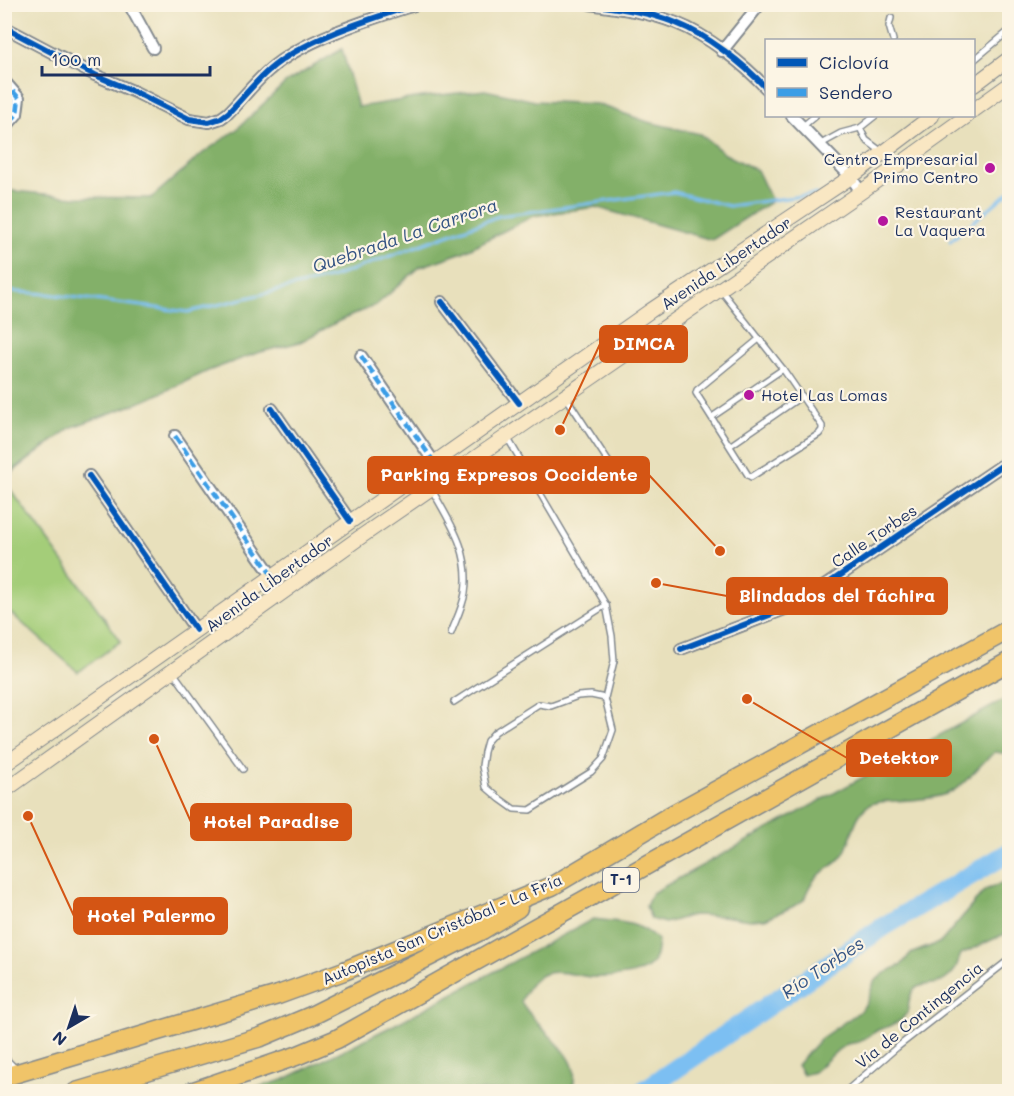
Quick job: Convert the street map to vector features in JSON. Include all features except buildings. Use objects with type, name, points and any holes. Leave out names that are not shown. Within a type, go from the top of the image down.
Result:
[{"type":"highway","name":"Autopista San Cristóbal - La Fría","points":[[12,1075],[278,995],[552,886],[668,817],[1010,629]]},
{"type":"highway","name":"Autopista San Cristóbal - La Fría","points":[[191,1092],[286,1060],[337,1039],[1010,661]]},
{"type":"highway","points":[[76,1092],[261,1037],[311,1016],[482,930],[552,886]]},
{"type":"main road","points":[[975,84],[1010,58]]},
{"type":"main road","points":[[975,109],[1010,84]]},
{"type":"main road","name":"Avenida Libertador","points":[[4,765],[650,311],[851,177],[931,117]]},
{"type":"main road","name":"Avenida Libertador","points":[[4,791],[293,584],[861,192],[966,117]]},
{"type":"street","points":[[129,4],[153,48]]},
{"type":"street","points":[[4,27],[95,75],[189,119],[209,122],[228,113],[270,69],[302,48],[373,18],[417,4]]},
{"type":"street","points":[[590,4],[621,8],[677,23],[722,51],[754,75],[765,87]]},
{"type":"street","points":[[722,51],[760,4]]},
{"type":"street","points":[[4,81],[18,98],[17,114],[4,129]]},
{"type":"street","points":[[793,117],[851,177],[861,192]]},
{"type":"street","points":[[442,302],[519,403]]},
{"type":"street","points":[[361,356],[434,462]]},
{"type":"street","points":[[272,409],[350,521]]},
{"type":"street","points":[[175,436],[273,577]]},
{"type":"street","name":"Calle Torbes","points":[[681,649],[798,604],[1010,460]]},
{"type":"street","points":[[89,476],[196,630]]},
{"type":"lane","points":[[891,18],[889,26],[893,39]]},
{"type":"lane","points":[[975,59],[1010,30]]},
{"type":"lane","points":[[803,126],[814,117]]},
{"type":"lane","points":[[819,145],[841,133],[860,128],[874,117]]},
{"type":"lane","points":[[860,128],[866,140],[882,152]]},
{"type":"lane","points":[[1010,194],[1008,196],[1010,204]]},
{"type":"lane","points":[[719,289],[759,339],[783,369],[822,426],[819,434],[751,477],[696,393],[698,387],[759,339]]},
{"type":"lane","points":[[712,417],[783,369]]},
{"type":"lane","points":[[565,396],[612,467]]},
{"type":"lane","points":[[731,445],[802,396]]},
{"type":"lane","points":[[507,436],[606,605],[614,661],[605,698],[613,730],[603,759],[591,772],[530,810],[514,809],[486,787],[482,766],[484,752],[487,741],[495,732],[539,704],[551,706],[578,696],[591,695],[605,698]]},
{"type":"lane","points":[[431,488],[459,540],[466,562],[465,594],[451,633]]},
{"type":"lane","points":[[454,702],[606,605]]},
{"type":"lane","points":[[173,672],[243,769]]},
{"type":"lane","name":"Vía de Contingencia","points":[[845,1092],[895,1049],[1010,959]]},
{"type":"lane","points":[[4,1058],[12,1075]]},
{"type":"green space","points":[[342,49],[358,107],[485,90],[535,101],[597,104],[648,122],[700,134],[725,154],[757,170],[772,201],[712,240],[595,207],[533,216],[463,252],[420,267],[376,305],[339,321],[300,342],[257,353],[208,371],[146,400],[70,428],[5,476],[5,190],[75,197],[151,198],[203,153],[236,130],[285,83]]},
{"type":"green space","points":[[5,482],[121,641],[78,672],[5,608]]},
{"type":"green space","points":[[1009,697],[1009,754],[995,752],[963,784],[951,792],[924,799],[879,802],[869,805],[856,821],[844,853],[834,865],[818,876],[808,889],[804,900],[765,919],[693,915],[665,923],[651,919],[646,906],[652,893]]},
{"type":"green space","points":[[1009,878],[1009,932],[961,954],[954,971],[943,981],[917,987],[909,999],[908,1012],[900,1021],[878,1030],[859,1042],[847,1044],[814,1072],[803,1075],[797,1065],[820,1039],[859,1012],[866,1004],[874,982],[883,974],[902,964],[910,954],[941,942],[985,890],[1006,882]]},
{"type":"green space","points":[[593,919],[620,922],[643,929],[658,940],[657,951],[650,966],[638,972],[622,976],[597,977],[553,972],[539,977],[528,988],[521,1002],[570,1060],[574,1074],[571,1091],[245,1091],[283,1080],[390,1027]]},
{"type":"waterway","name":"Quebrada La Carrora","points":[[950,241],[1010,191]]},
{"type":"waterway","name":"Quebrada La Carrora","points":[[4,291],[48,294],[188,312],[333,277],[499,216],[674,192],[729,206],[816,194]]},
{"type":"waterway","name":"Río Torbes","points":[[642,1092],[883,927],[1010,852]]},
{"type":"marked path","points":[[4,81],[19,98],[17,114],[4,129]]},
{"type":"marked path","points":[[361,356],[434,462]]},
{"type":"marked path","points":[[175,436],[273,577]]},
{"type":"cycle path","points":[[4,27],[95,75],[189,119],[209,122],[228,113],[269,70],[300,49],[319,39],[417,4]]},
{"type":"cycle path","points":[[590,4],[645,13],[688,28],[724,51],[765,87]]},
{"type":"cycle path","points":[[442,302],[519,403]]},
{"type":"cycle path","points":[[272,409],[350,521]]},
{"type":"cycle path","points":[[681,649],[798,604],[1010,460]]},
{"type":"cycle path","points":[[89,476],[196,630]]},
{"type":"place","name":"Centro Empresarial Primo Centro","points":[[990,168]]},
{"type":"place","name":"Restaurant La Vaquera","points":[[883,221]]},
{"type":"place","name":"Hotel Las Lomas","points":[[749,395]]},
{"type":"place","name":"DIMCA","points":[[560,430]]},
{"type":"place","name":"Parking Expresos Occidente","points":[[720,551]]},
{"type":"place","name":"Blindados del Táchira","points":[[656,583]]},
{"type":"place","name":"Detektor","points":[[747,699]]},
{"type":"place","name":"Hotel Paradise","points":[[154,739]]},
{"type":"place","name":"Hotel Palermo","points":[[28,816]]}]
